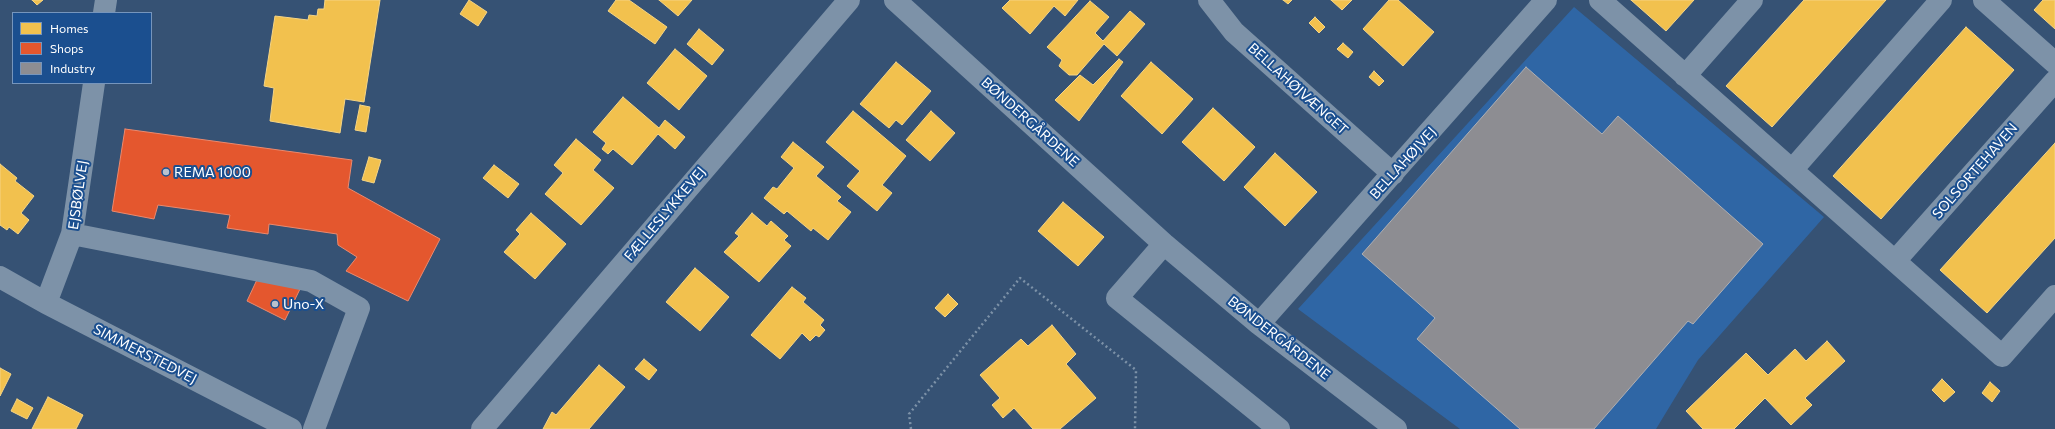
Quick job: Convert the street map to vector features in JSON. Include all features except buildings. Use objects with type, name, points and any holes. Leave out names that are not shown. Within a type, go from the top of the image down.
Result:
[{"type":"street","points":[[104,12],[106,0]]},
{"type":"street","name":"FÆLLESLYKKEVEJ","points":[[482,429],[849,0]]},
{"type":"street","name":"BØNDERGÅRDENE","points":[[895,0],[1164,244],[1260,324],[1396,429]]},
{"type":"street","name":"BELLAHØJVÆNGET","points":[[1209,0],[1234,32],[1393,174]]},
{"type":"street","name":"BELLAHØJVEJ","points":[[1260,324],[1546,0]]},
{"type":"street","points":[[1600,0],[2002,356],[2055,296]]},
{"type":"street","points":[[1685,76],[1752,0]]},
{"type":"street","points":[[1792,170],[1941,0]]},
{"type":"street","points":[[1984,0],[2055,63]]},
{"type":"street","name":"SOLSORTEHAVEN","points":[[1895,262],[2055,81]]},
{"type":"street","name":"EJSBØLVEJ","points":[[46,303],[72,234],[94,84]]},
{"type":"street","points":[[72,234],[311,281],[359,308],[314,429]]},
{"type":"street","points":[[1164,244],[1117,298],[1279,429]]},
{"type":"street","name":"SIMMERSTEDVEJ","points":[[0,277],[46,303],[291,429]]},
{"type":"path","points":[[911,429],[910,414],[1020,278],[1136,370],[1135,429]]},
{"type":"shaded area","points":[[1574,7],[1824,217],[1698,360],[1656,429],[1460,429],[1298,309]]},
{"type":"place","name":"REMA 1000","points":[[166,172]]},
{"type":"place","name":"Uno-X","points":[[275,304]]}]
